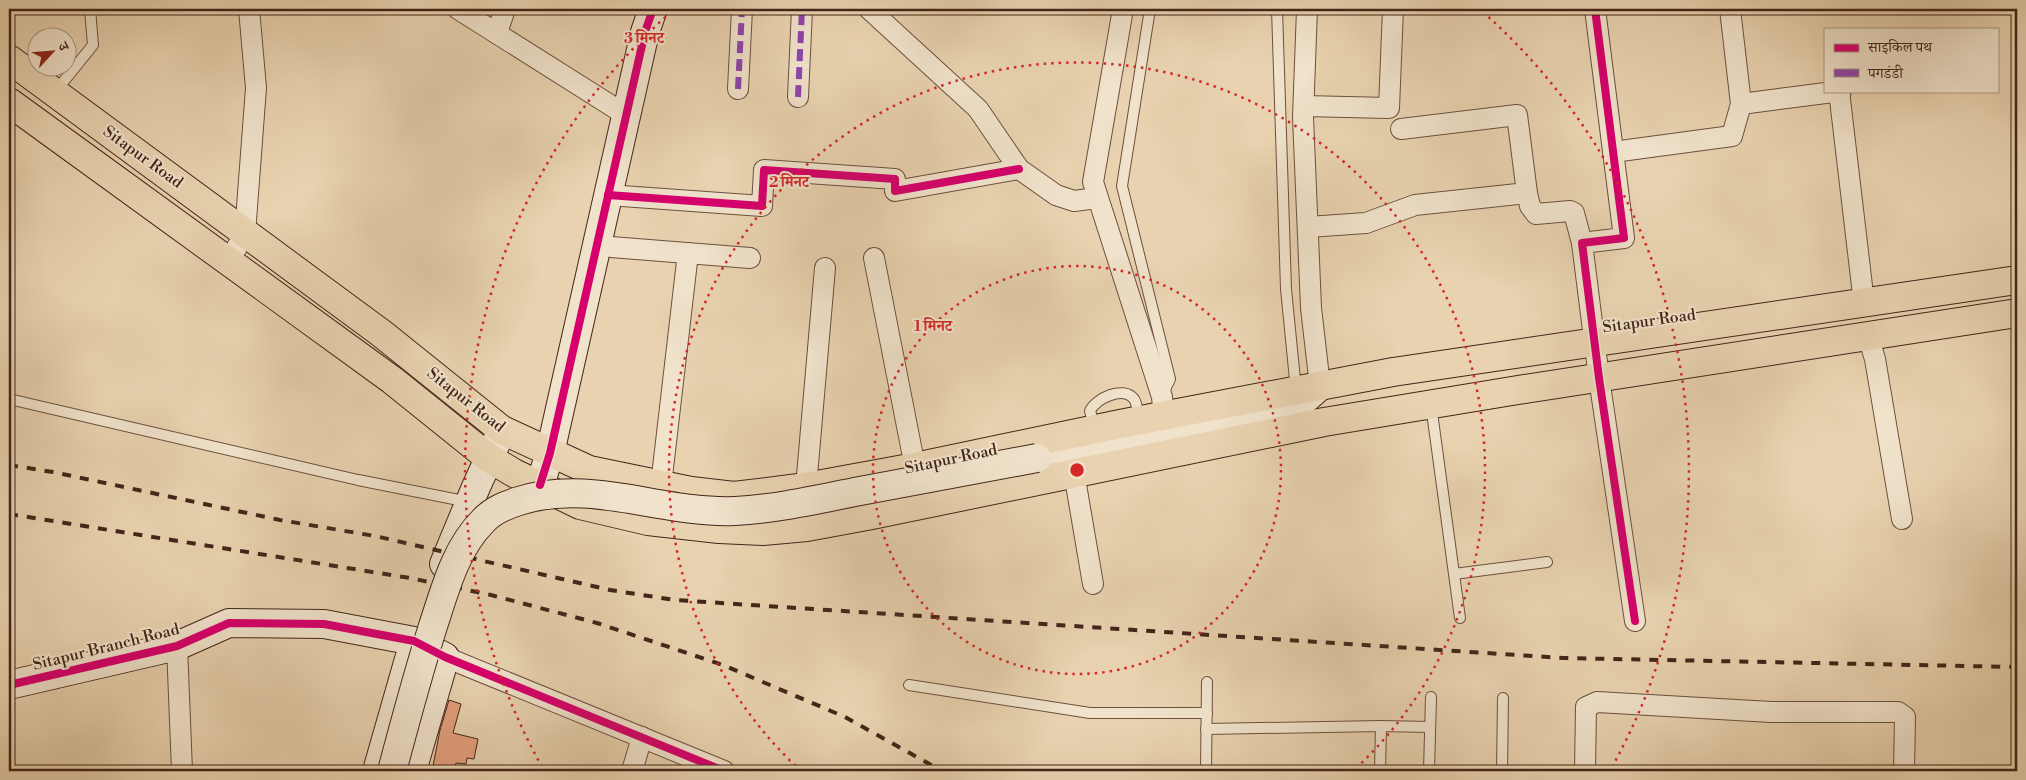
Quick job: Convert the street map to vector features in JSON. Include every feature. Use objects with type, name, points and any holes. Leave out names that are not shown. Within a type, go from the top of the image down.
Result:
[{"type":"main road","name":"Sitapur Road","points":[[9,59],[381,333],[502,430],[588,470],[691,491],[734,496],[806,487],[915,467],[1095,429],[1155,411],[1304,395],[1393,372],[2017,280]]},
{"type":"main road","name":"Sitapur Road","points":[[9,102],[228,263],[392,380],[488,458],[514,473],[580,504],[648,521],[719,529],[763,531],[807,527],[1324,422],[2017,313]]},
{"type":"street","points":[[228,263],[245,233],[256,88],[249,9]]},
{"type":"street","points":[[458,9],[626,115]]},
{"type":"street","points":[[497,33],[505,9]]},
{"type":"street","points":[[540,485],[550,453],[645,32],[654,9]]},
{"type":"street","points":[[738,89],[742,9]]},
{"type":"street","points":[[798,97],[802,9]]},
{"type":"street","points":[[869,9],[978,109],[1019,169],[1056,195],[1074,201],[1097,198]]},
{"type":"street","points":[[1123,9],[1092,182],[1155,411]]},
{"type":"street","points":[[1307,9],[1304,106],[1311,308],[1304,395],[1324,422]]},
{"type":"street","points":[[1304,106],[1389,108],[1393,9]]},
{"type":"street","points":[[1582,243],[1624,238],[1595,9]]},
{"type":"street","points":[[1613,152],[1732,136],[1741,104],[1730,9]]},
{"type":"street","points":[[1741,104],[1832,92]]},
{"type":"street","points":[[1840,92],[1864,303]]},
{"type":"street","points":[[1401,129],[1517,115],[1526,193],[1530,206],[1536,214],[1570,211],[1577,218],[1634,621]]},
{"type":"street","points":[[608,195],[762,206],[764,170],[895,179],[895,191],[1019,169]]},
{"type":"street","points":[[1308,227],[1366,223],[1415,205],[1526,193]]},
{"type":"street","points":[[611,247],[750,258]]},
{"type":"street","points":[[661,485],[688,253]]},
{"type":"street","points":[[874,258],[915,467]]},
{"type":"street","points":[[806,487],[825,268]]},
{"type":"street","points":[[1868,336],[1875,359],[1902,519]]},
{"type":"street","points":[[392,771],[418,672],[453,567],[467,540],[483,520],[495,510],[507,505],[545,494],[569,492],[593,493],[692,509],[735,511],[795,504],[1037,458],[1304,395]]},
{"type":"street","points":[[377,771],[414,641],[469,502],[502,430]]},
{"type":"street","points":[[1074,473],[1093,584]]},
{"type":"street","name":"Sitapur Branch Road","points":[[9,685],[177,646],[229,623],[324,624],[414,641],[445,657]]},
{"type":"street","points":[[177,646],[182,771]]},
{"type":"street","points":[[412,771],[445,657],[724,771]]},
{"type":"street","points":[[1585,771],[1586,707],[1597,702],[1771,712],[1898,712],[1905,717],[1904,771]]},
{"type":"street","points":[[632,771],[642,737]]},
{"type":"lane","points":[[55,92],[93,45],[90,9]]},
{"type":"lane","points":[[1150,9],[1122,186],[1170,379],[1155,411]]},
{"type":"lane","points":[[1277,9],[1286,289],[1304,395]]},
{"type":"lane","points":[[9,399],[358,480],[469,502]]},
{"type":"lane","points":[[1431,404],[1460,618]]},
{"type":"lane","points":[[1454,574],[1547,562]]},
{"type":"lane","points":[[1206,771],[1207,682]]},
{"type":"lane","points":[[909,685],[1090,714],[1207,713]]},
{"type":"lane","points":[[1429,771],[1431,697]]},
{"type":"lane","points":[[1502,771],[1504,698]]},
{"type":"lane","points":[[1380,771],[1381,726]]},
{"type":"lane","points":[[1206,729],[1430,727]]},
{"type":"building","points":[[449,700],[461,704],[453,733],[478,739],[474,759],[467,758],[466,764],[456,763],[454,771],[432,771],[440,730]]},
{"type":"railway","points":[[9,465],[53,472],[280,520],[375,536],[610,590],[675,600],[1563,658],[2017,667]]},
{"type":"railway","points":[[9,514],[410,578],[491,595],[597,623],[723,665],[845,717],[942,771]]},
{"type":"marked path","points":[[738,89],[742,9]]},
{"type":"marked path","points":[[798,97],[802,9]]},
{"type":"cycle path","points":[[540,485],[550,453],[645,32],[653,9]]},
{"type":"cycle path","points":[[1595,9],[1624,238],[1582,243],[1599,378],[1635,621]]},
{"type":"cycle path","points":[[608,195],[762,206],[764,170],[895,179],[895,191],[1019,169]]},
{"type":"cycle path","points":[[9,685],[177,646],[229,623],[324,624],[414,641],[445,657],[724,771]]}]
